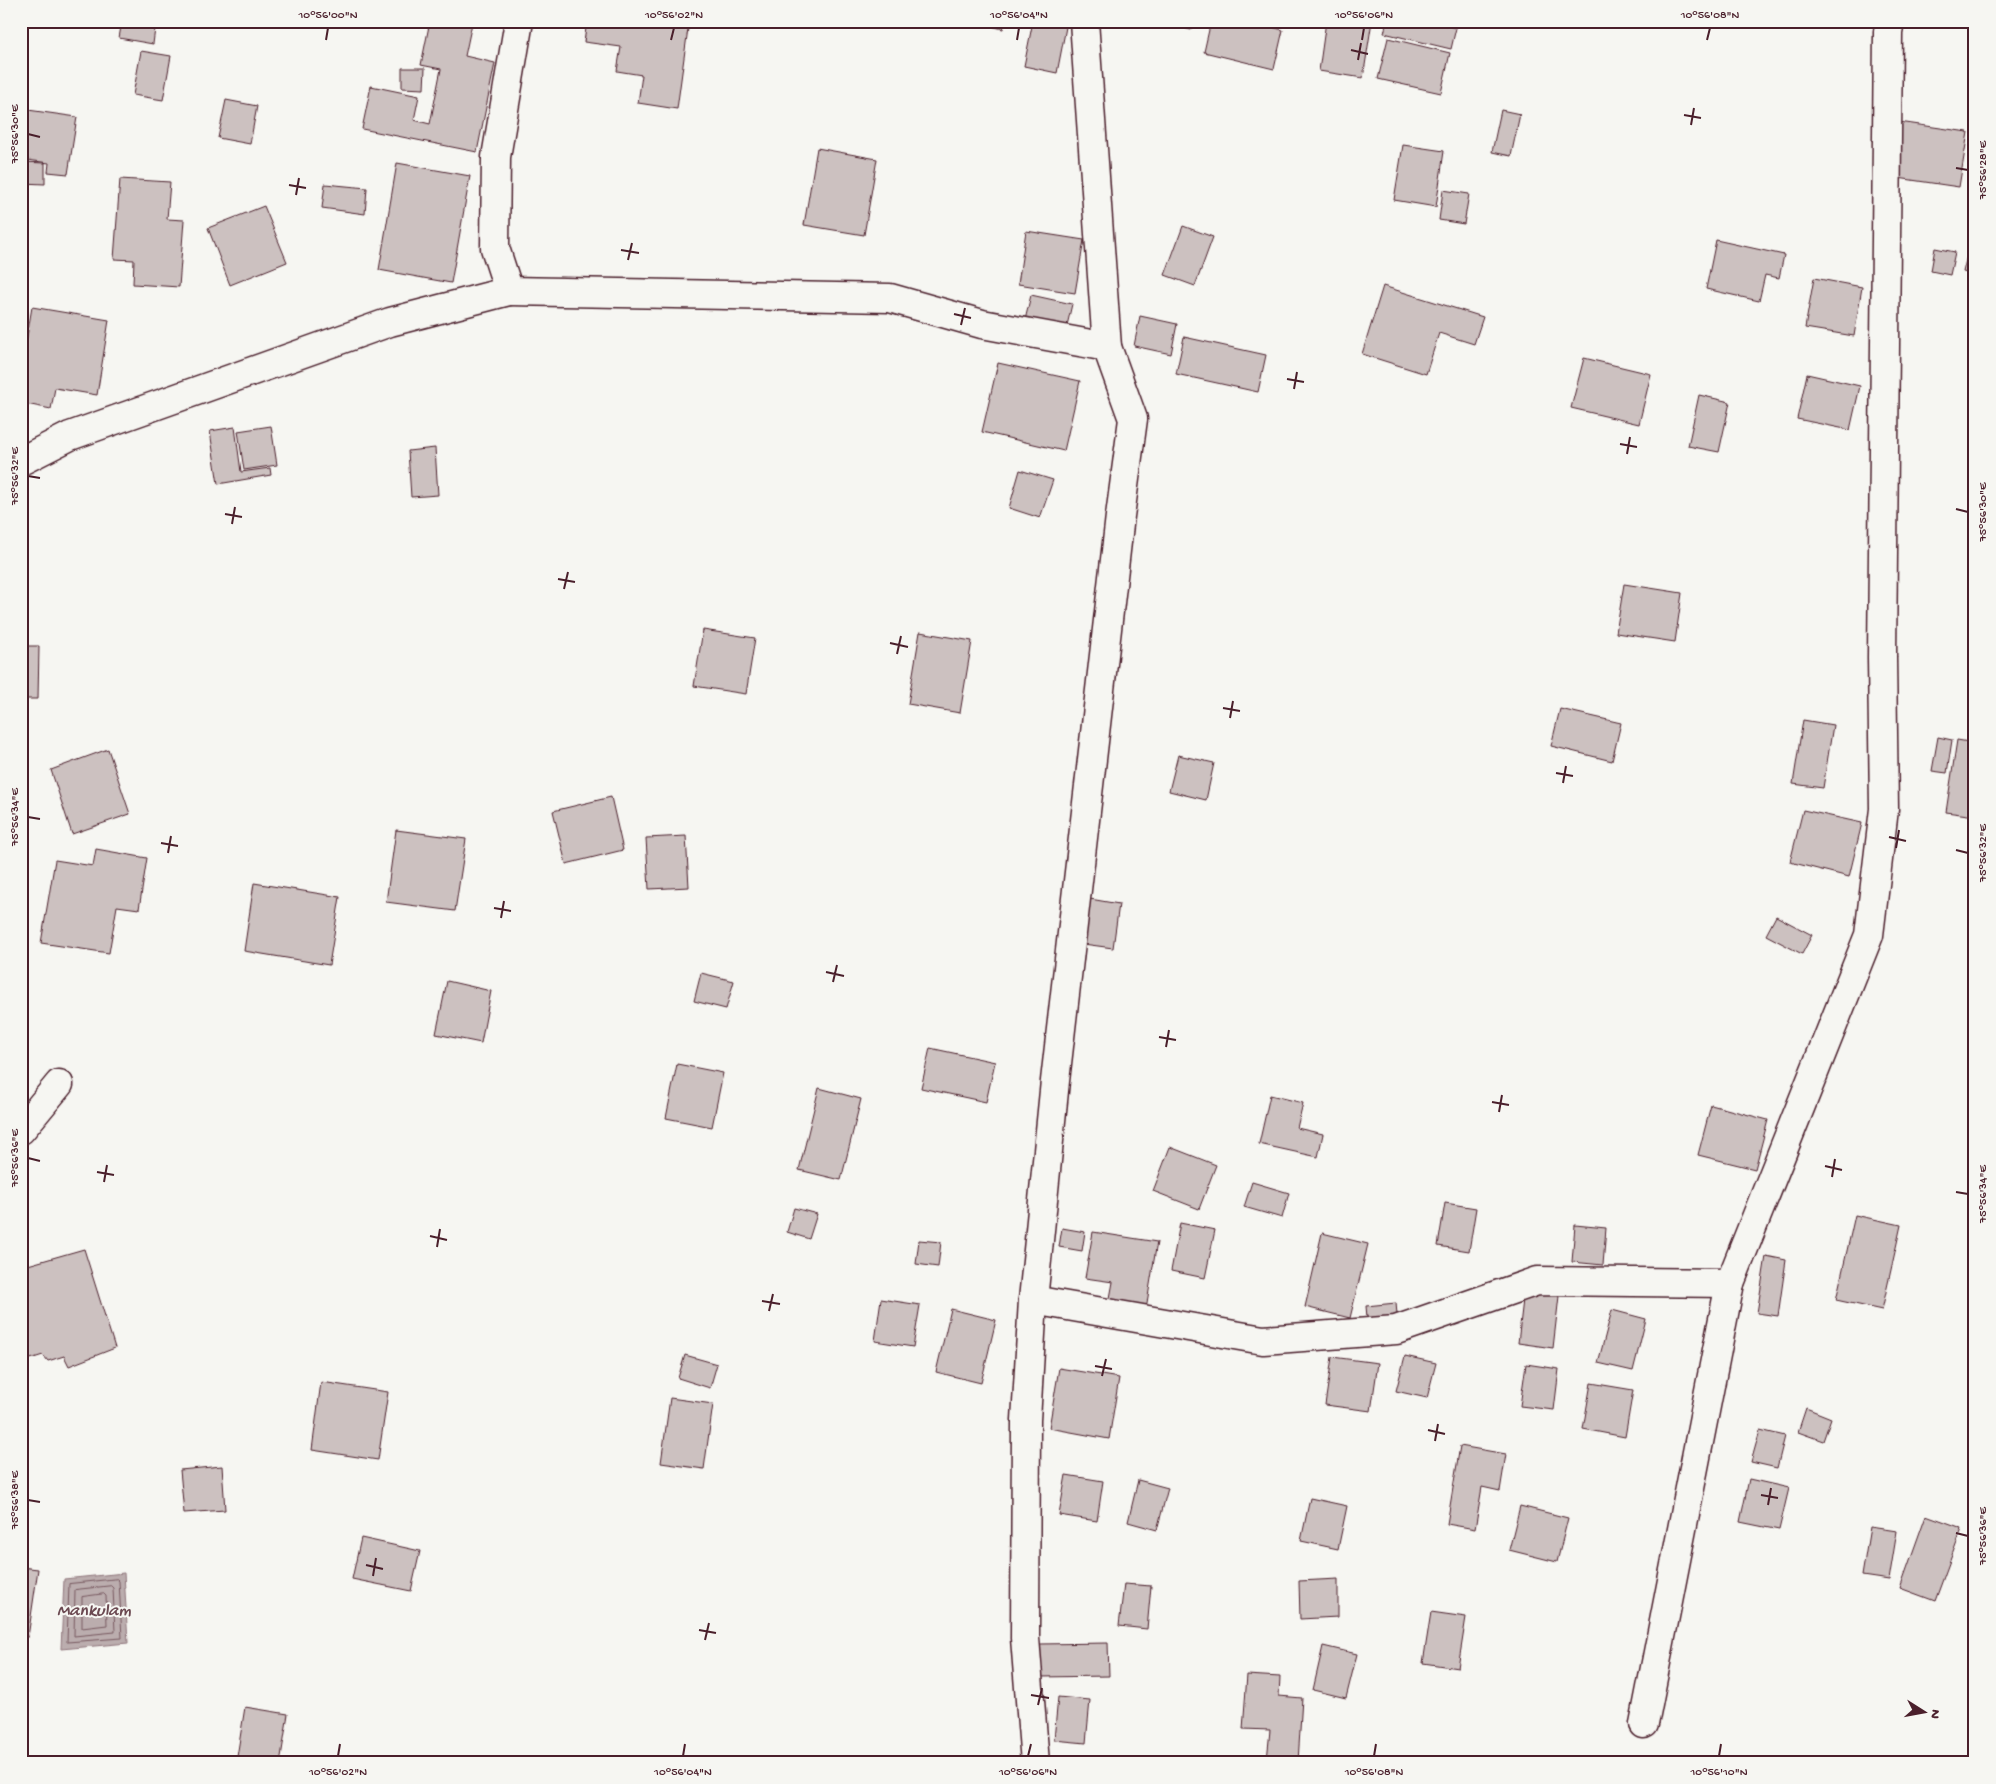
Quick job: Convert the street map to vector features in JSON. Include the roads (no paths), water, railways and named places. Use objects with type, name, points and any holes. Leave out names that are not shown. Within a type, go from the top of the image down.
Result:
[{"type":"street","points":[[509,291],[495,248],[496,157],[518,21]]},
{"type":"street","points":[[1034,1763],[1025,1638],[1026,1420],[1033,1300],[1055,1081],[1120,516],[1133,419],[1107,347],[1084,21]]},
{"type":"street","points":[[1644,1724],[1730,1283],[1869,935],[1884,809],[1882,637],[1888,42],[1890,21]]},
{"type":"street","points":[[21,461],[70,436],[390,322],[509,291],[890,298],[982,324],[1107,347]]},
{"type":"street","points":[[21,1130],[59,1084]]},
{"type":"street","points":[[1033,1300],[1263,1340],[1396,1330],[1537,1281],[1730,1283]]},
{"type":"water","name":"Mankulam","points":[[124,1573],[128,1643],[61,1649],[64,1579]]}]
